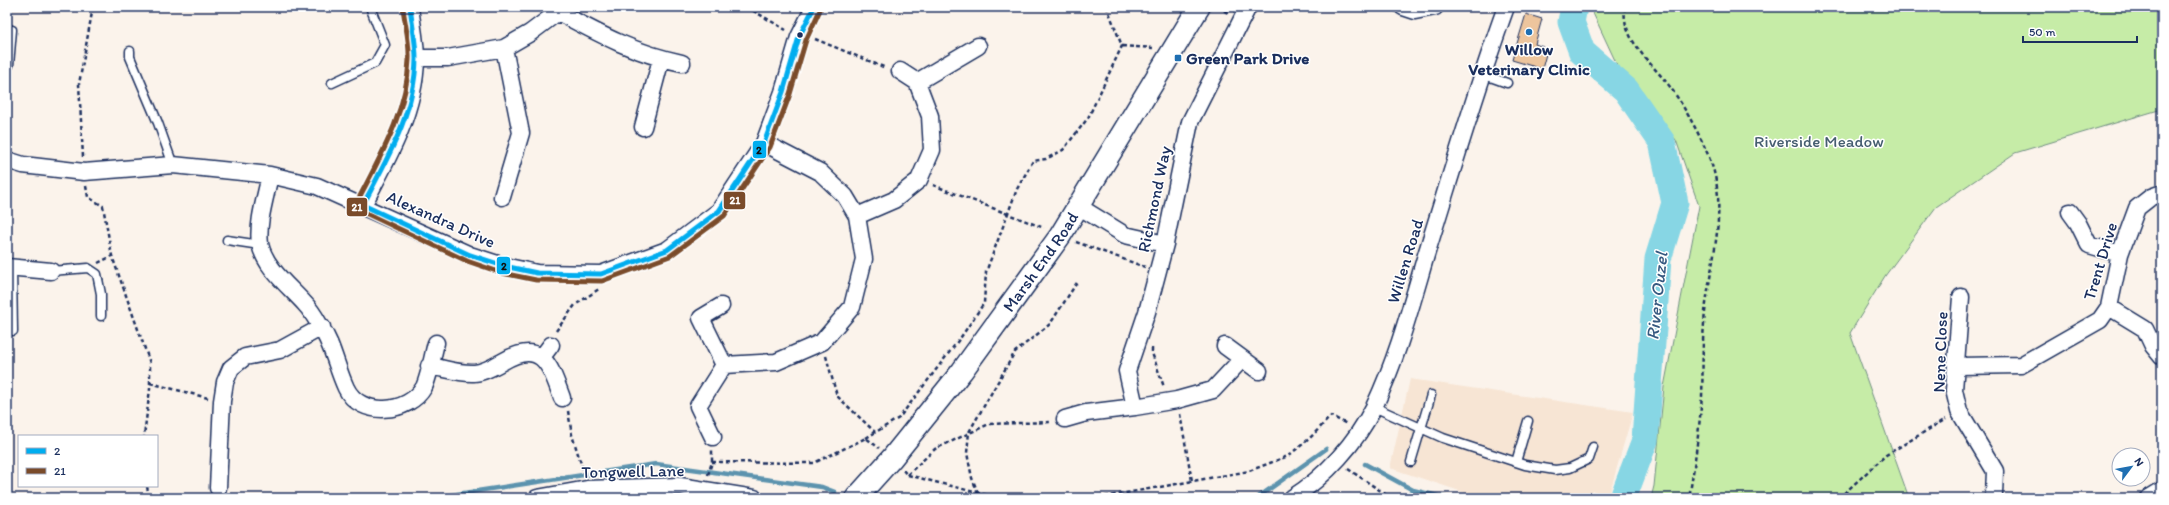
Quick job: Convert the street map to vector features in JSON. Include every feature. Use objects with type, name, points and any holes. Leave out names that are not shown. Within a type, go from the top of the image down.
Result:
[{"type":"street","points":[[363,205],[393,148],[405,115],[414,83],[416,58],[410,7]]},
{"type":"street","name":"Alexandra Drive","points":[[7,160],[23,165],[84,172],[173,165],[270,175],[317,186],[363,205],[470,255],[504,266],[537,273],[601,274],[667,250],[719,212],[764,143],[783,92],[799,38],[814,7]]},
{"type":"street","name":"Marsh End Road","points":[[856,498],[892,458],[962,371],[1060,236],[1199,7]]},
{"type":"street","name":"Richmond Way","points":[[1134,407],[1127,371],[1147,312],[1165,244],[1190,122],[1248,7]]},
{"type":"street","points":[[1402,7],[1415,10],[1435,7]]},
{"type":"street","name":"Willen Road","points":[[1292,498],[1329,470],[1354,439],[1374,407],[1400,340],[1482,74],[1506,7]]},
{"type":"street","points":[[416,58],[448,58],[504,48],[530,33],[559,10],[619,44],[661,59],[682,63]]},
{"type":"street","points":[[917,82],[978,46]]},
{"type":"street","points":[[502,197],[521,133],[504,48]]},
{"type":"street","points":[[643,127],[661,59]]},
{"type":"street","points":[[857,216],[894,200],[919,180],[932,150],[930,116],[917,82],[900,71]]},
{"type":"street","points":[[724,365],[776,362],[822,342],[852,307],[864,259],[857,216],[845,196],[820,172],[764,143]]},
{"type":"street","points":[[270,175],[260,231],[260,245],[266,258],[307,305],[322,327],[331,344],[346,389],[360,404],[380,409],[405,405],[424,387],[436,343]]},
{"type":"street","name":"Trent Drive","points":[[1958,366],[2020,366],[2100,320],[2109,307],[2120,254],[2137,208],[2151,197],[2162,193]]},
{"type":"street","points":[[1078,206],[1124,235],[1165,244]]},
{"type":"street","points":[[2070,212],[2078,222],[2089,245],[2120,254]]},
{"type":"street","points":[[9,267],[51,271]]},
{"type":"street","name":"Nene Close","points":[[1961,297],[1958,366],[1954,390],[1959,412],[1995,471],[1994,494]]},
{"type":"street","points":[[720,306],[700,318],[724,365]]},
{"type":"street","points":[[2109,307],[2145,329],[2153,346],[2162,357]]},
{"type":"street","points":[[218,488],[227,450],[222,402],[225,382],[231,368],[245,357],[280,350],[322,327]]},
{"type":"street","points":[[1225,346],[1259,371]]},
{"type":"street","points":[[429,366],[475,373],[493,367],[516,354],[546,351],[562,398]]},
{"type":"street","points":[[1065,419],[1086,413],[1177,400],[1213,390],[1242,359]]},
{"type":"street","points":[[713,437],[698,406],[724,365]]},
{"type":"street","name":"Tongwell Lane","points":[[537,498],[587,489],[680,486],[754,498]]},
{"type":"street","points":[[2149,498],[2162,490]]},
{"type":"lane","points":[[332,83],[375,64],[385,45],[370,7]]},
{"type":"lane","points":[[7,29],[12,30],[8,65]]},
{"type":"lane","points":[[130,51],[130,57],[158,123],[173,165]]},
{"type":"lane","points":[[1482,74],[1507,83]]},
{"type":"lane","points":[[227,240],[260,245]]},
{"type":"lane","points":[[9,267],[13,331]]},
{"type":"lane","points":[[51,271],[88,268],[97,274],[101,294],[101,316]]},
{"type":"lane","points":[[1411,462],[1420,427],[1431,395]]},
{"type":"lane","points":[[1374,407],[1443,438],[1516,462],[1555,470],[1570,468],[1589,459],[1593,447]]},
{"type":"lane","points":[[1516,462],[1528,421]]},
{"type":"path","points":[[93,7],[79,84],[84,172],[88,197],[103,206],[112,256],[150,363],[150,383],[144,435]]},
{"type":"path","points":[[747,7],[799,38],[811,38],[891,70],[900,71]]},
{"type":"path","points":[[866,438],[900,418],[961,337],[984,303],[986,272],[1017,189],[1033,161],[1046,159],[1063,150],[1088,118],[1122,46],[1107,7]]},
{"type":"path","points":[[1625,7],[1627,26],[1633,40],[1673,91],[1695,129],[1714,170],[1719,196],[1716,237],[1708,281],[1704,324],[1702,396],[1697,445],[1688,498]]},
{"type":"path","points":[[1122,46],[1150,49],[1157,46]]},
{"type":"path","points":[[919,180],[1060,236],[1157,271]]},
{"type":"path","points":[[546,351],[550,339],[575,306],[601,287],[601,274]]},
{"type":"path","points":[[978,493],[972,478],[967,452],[969,432],[1015,352],[1050,324],[1078,282]]},
{"type":"path","points":[[822,342],[837,396],[875,432]]},
{"type":"path","points":[[150,383],[222,402]]},
{"type":"path","points":[[562,398],[568,409],[572,435],[584,473]]},
{"type":"path","points":[[1839,498],[1886,455],[1959,412]]},
{"type":"path","points":[[1098,498],[1249,471],[1288,456],[1309,439],[1331,416],[1347,424]]},
{"type":"path","points":[[1347,469],[1391,498]]},
{"type":"path","points":[[907,475],[998,498]]},
{"type":"path","points":[[147,487],[149,498]]},
{"type":"shaded area","points":[[1410,379],[1633,412],[1609,495],[1592,491],[1589,498],[1481,498],[1390,468]]},
{"type":"green space","name":"Riverside Meadow","points":[[1594,7],[2162,7],[2162,109],[2015,153],[1936,207],[1885,276],[1850,333],[1909,498],[1651,498],[1654,486],[1664,387],[1699,206],[1676,140],[1619,69],[1592,11]]},
{"type":"building","name":"Willow Veterinary Clinic","points":[[1526,14],[1542,19],[1535,44],[1543,47],[1542,53],[1546,54],[1542,69],[1512,60]]},
{"type":"waterway","name":"River Ouzel","points":[[1574,7],[1571,22],[1582,52],[1626,90],[1662,142],[1675,203],[1658,259],[1645,440],[1623,498]]},
{"type":"waterway","points":[[1257,498],[1326,449]]},
{"type":"waterway","points":[[431,498],[656,464],[822,487],[835,492]]},
{"type":"waterway","points":[[1365,464],[1413,490],[1446,498]]},
{"type":"transit line","name":"2","points":[[363,205],[390,153],[411,98],[416,59],[410,7]]},
{"type":"transit line","name":"2","points":[[363,205],[470,255],[504,266],[537,273],[601,274],[667,250],[719,211],[764,143],[783,92],[799,37],[814,7]]},
{"type":"transit line","name":"21","points":[[403,8],[409,53],[407,79],[403,98],[391,134],[357,202],[357,209],[467,261],[502,273],[536,280],[602,281],[670,256],[724,216],[770,147],[790,94],[806,40],[820,10]]},
{"type":"place","name":"Willow Veterinary Clinic","points":[[1529,32]]},
{"type":"place","name":"Green Park Drive","points":[[1178,58]]}]
